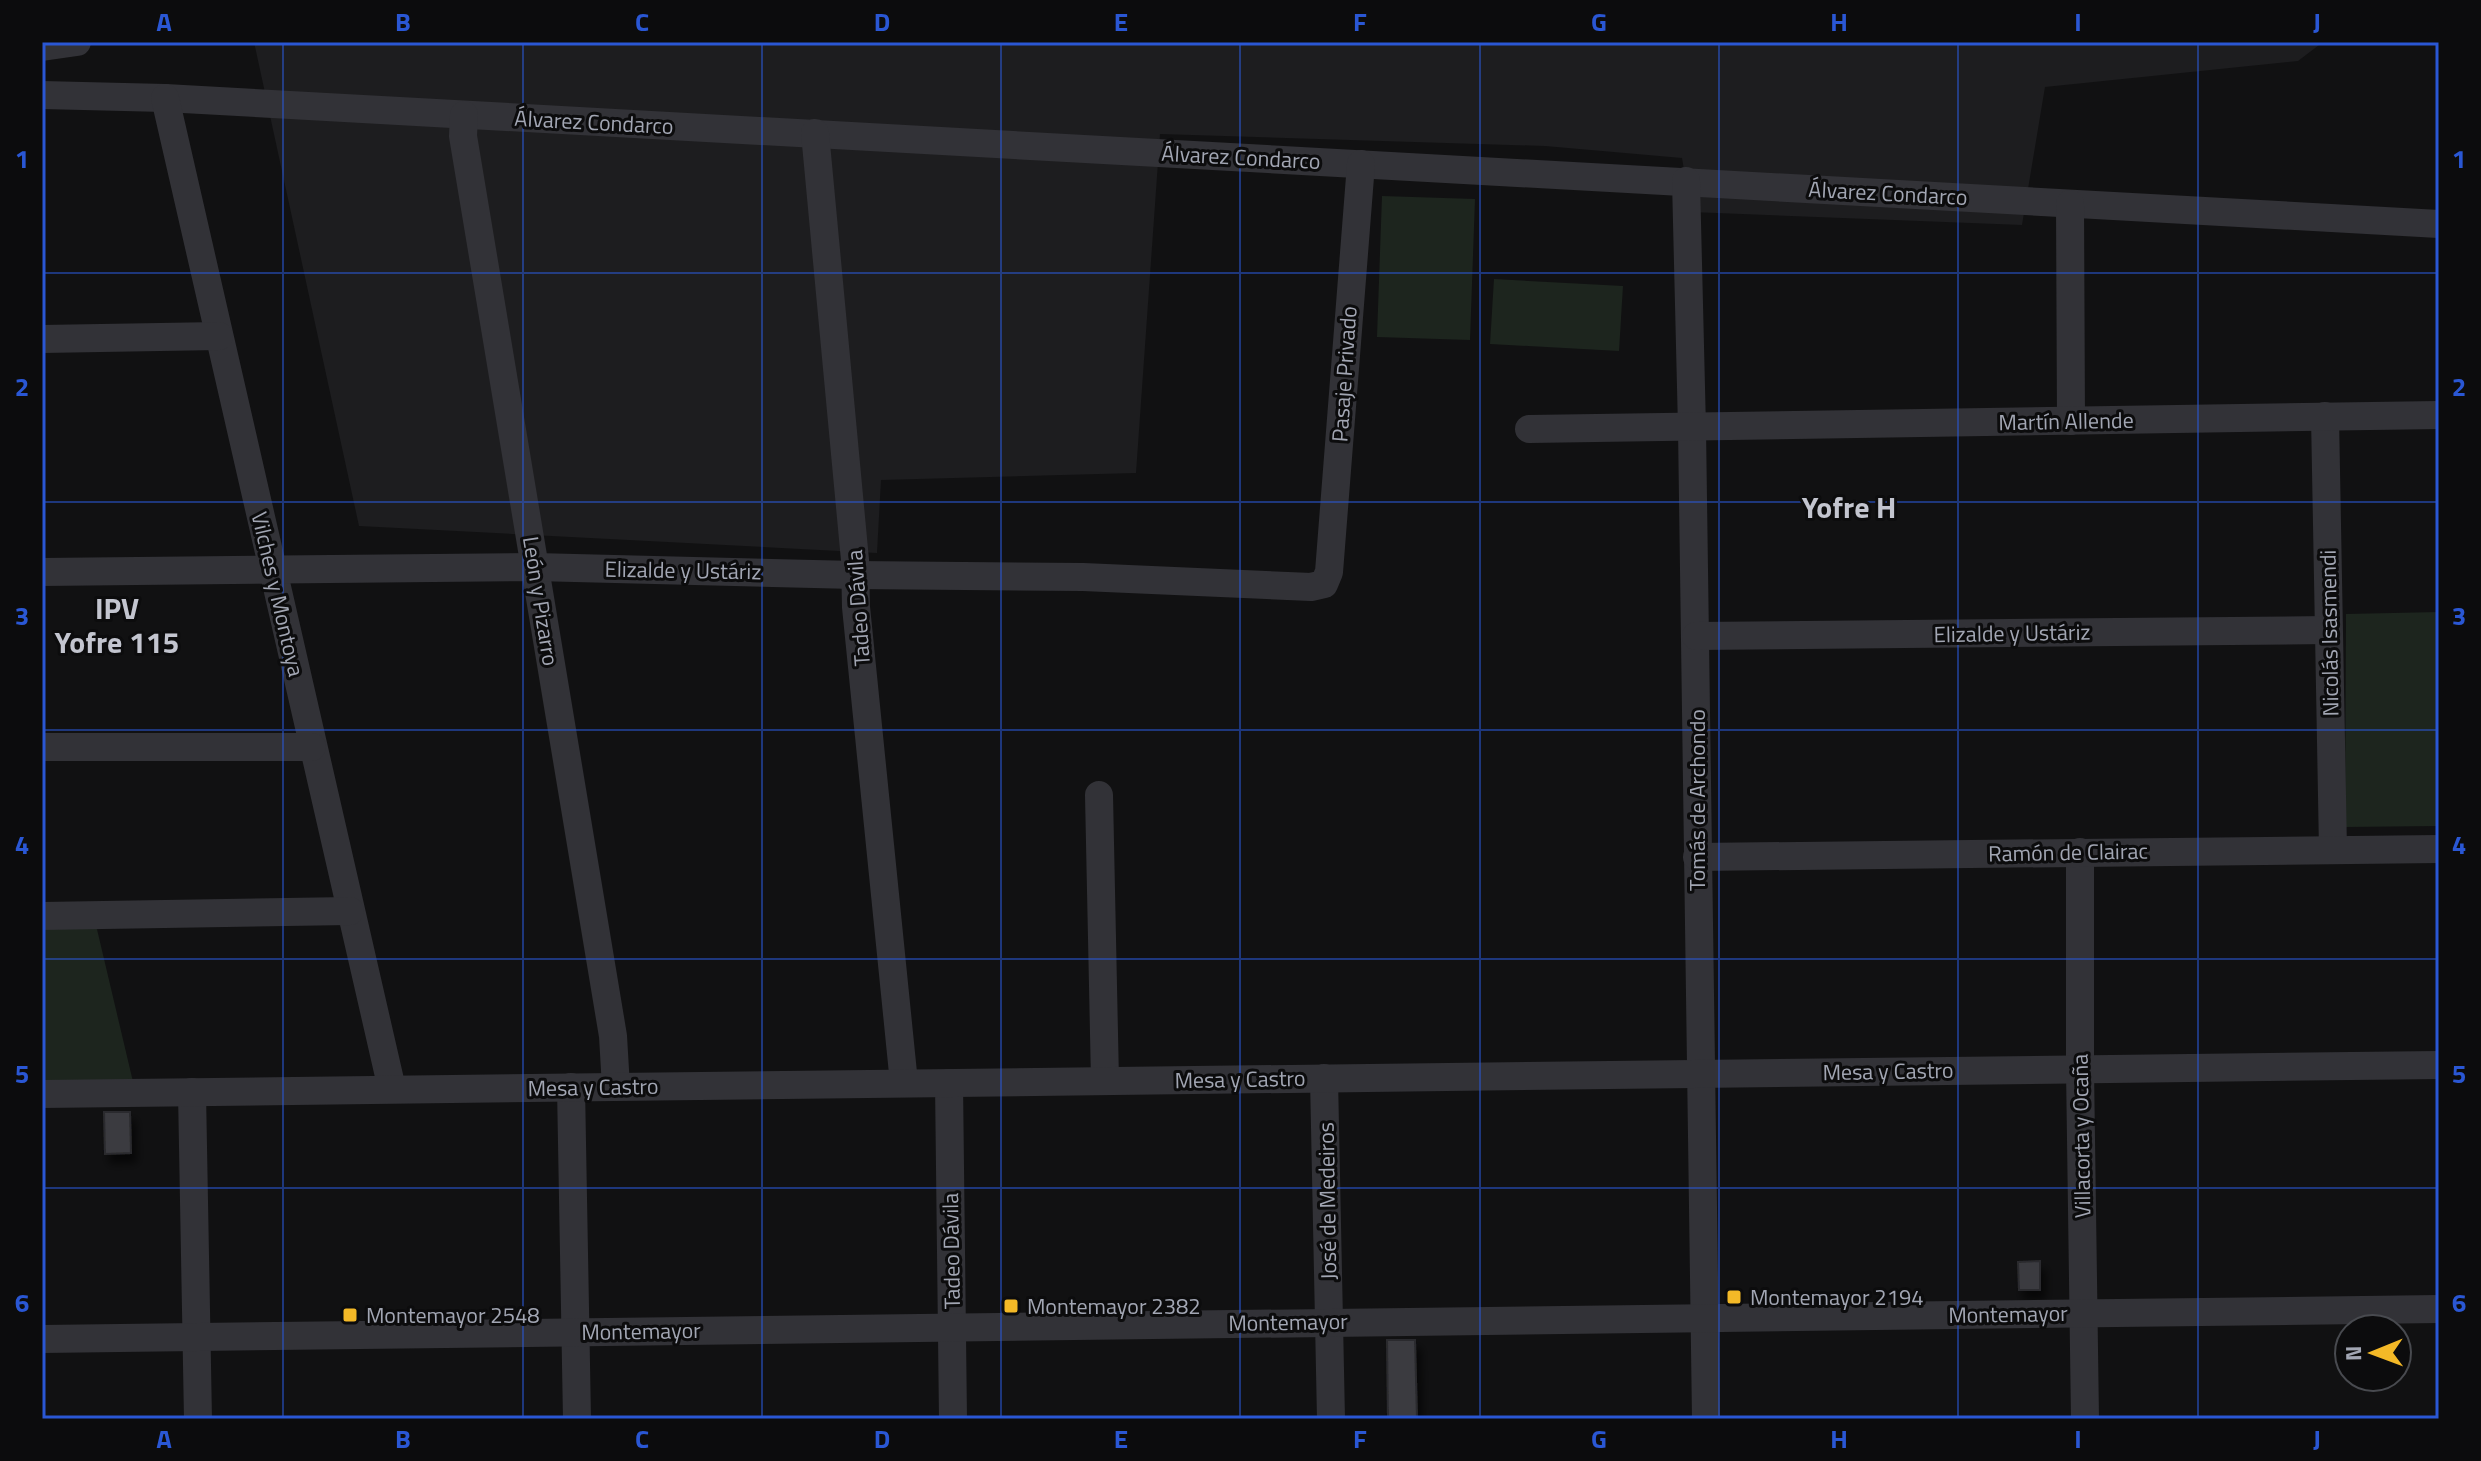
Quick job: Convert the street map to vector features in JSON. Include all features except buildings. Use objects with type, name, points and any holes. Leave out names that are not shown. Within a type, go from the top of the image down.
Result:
[{"type":"street","points":[[42,47],[77,42]]},
{"type":"street","name":"Álvarez Condarco","points":[[42,95],[165,98],[2439,224]]},
{"type":"street","name":"Vilches y Montoya","points":[[165,98],[392,1089]]},
{"type":"street","name":"León y Pizarro","points":[[464,115],[463,136],[613,1036],[616,1087]]},
{"type":"street","name":"Tadeo Dávila","points":[[815,133],[856,607],[904,1083]]},
{"type":"street","name":"Pasaje Privado","points":[[1324,584],[1330,556],[1361,164]]},
{"type":"street","name":"Tomás de Archondo","points":[[1686,181],[1696,636],[1706,1419]]},
{"type":"street","points":[[2070,204],[2071,421]]},
{"type":"street","points":[[42,339],[219,336]]},
{"type":"street","name":"Martín Allende","points":[[1529,429],[2439,415]]},
{"type":"street","name":"Nicolás Isasmendi","points":[[2325,416],[2333,850]]},
{"type":"street","name":"Elizalde y Ustáriz","points":[[42,572],[535,567],[1083,577],[1311,587],[1324,584]]},
{"type":"street","name":"Elizalde y Ustáriz","points":[[1696,636],[2328,630]]},
{"type":"street","points":[[42,747],[312,747]]},
{"type":"street","points":[[1099,795],[1105,1081]]},
{"type":"street","name":"Ramón de Clairac","points":[[1697,857],[2439,849]]},
{"type":"street","name":"Villacorta y Ocaña","points":[[2080,852],[2085,1419]]},
{"type":"street","points":[[42,916],[350,911]]},
{"type":"street","name":"Mesa y Castro","points":[[42,1094],[2439,1065]]},
{"type":"street","name":"José de Medeiros","points":[[1324,1078],[1331,1419]]},
{"type":"street","name":"Tadeo Dávila","points":[[949,1083],[953,1419]]},
{"type":"street","points":[[571,1087],[577,1419]]},
{"type":"street","points":[[192,1092],[198,1419]]},
{"type":"street","name":"Montemayor","points":[[42,1339],[2439,1309]]},
{"type":"shaded area","points":[[254,42],[2323,42],[2298,61],[2045,87],[2022,225],[1691,212],[1682,158],[1545,146],[1160,134],[1136,473],[881,480],[877,553],[359,526]]},
{"type":"shaded area","points":[[1382,196],[1475,199],[1470,340],[1377,337]]},
{"type":"shaded area","points":[[1494,279],[1623,286],[1619,351],[1490,344]]},
{"type":"shaded area","points":[[2439,612],[2439,826],[2345,827],[2346,614]]},
{"type":"shaded area","points":[[42,924],[96,925],[134,1086],[42,1087]]},
{"type":"place","name":"Montemayor 2194","points":[[1734,1297]]},
{"type":"place","name":"Montemayor 2382","points":[[1011,1306]]},
{"type":"place","name":"Montemayor 2548","points":[[350,1315]]},
{"type":"district","name":"Yofre H","points":[[1849,507]]},
{"type":"district","name":"IPV Yofre 115","points":[[117,625]]}]
